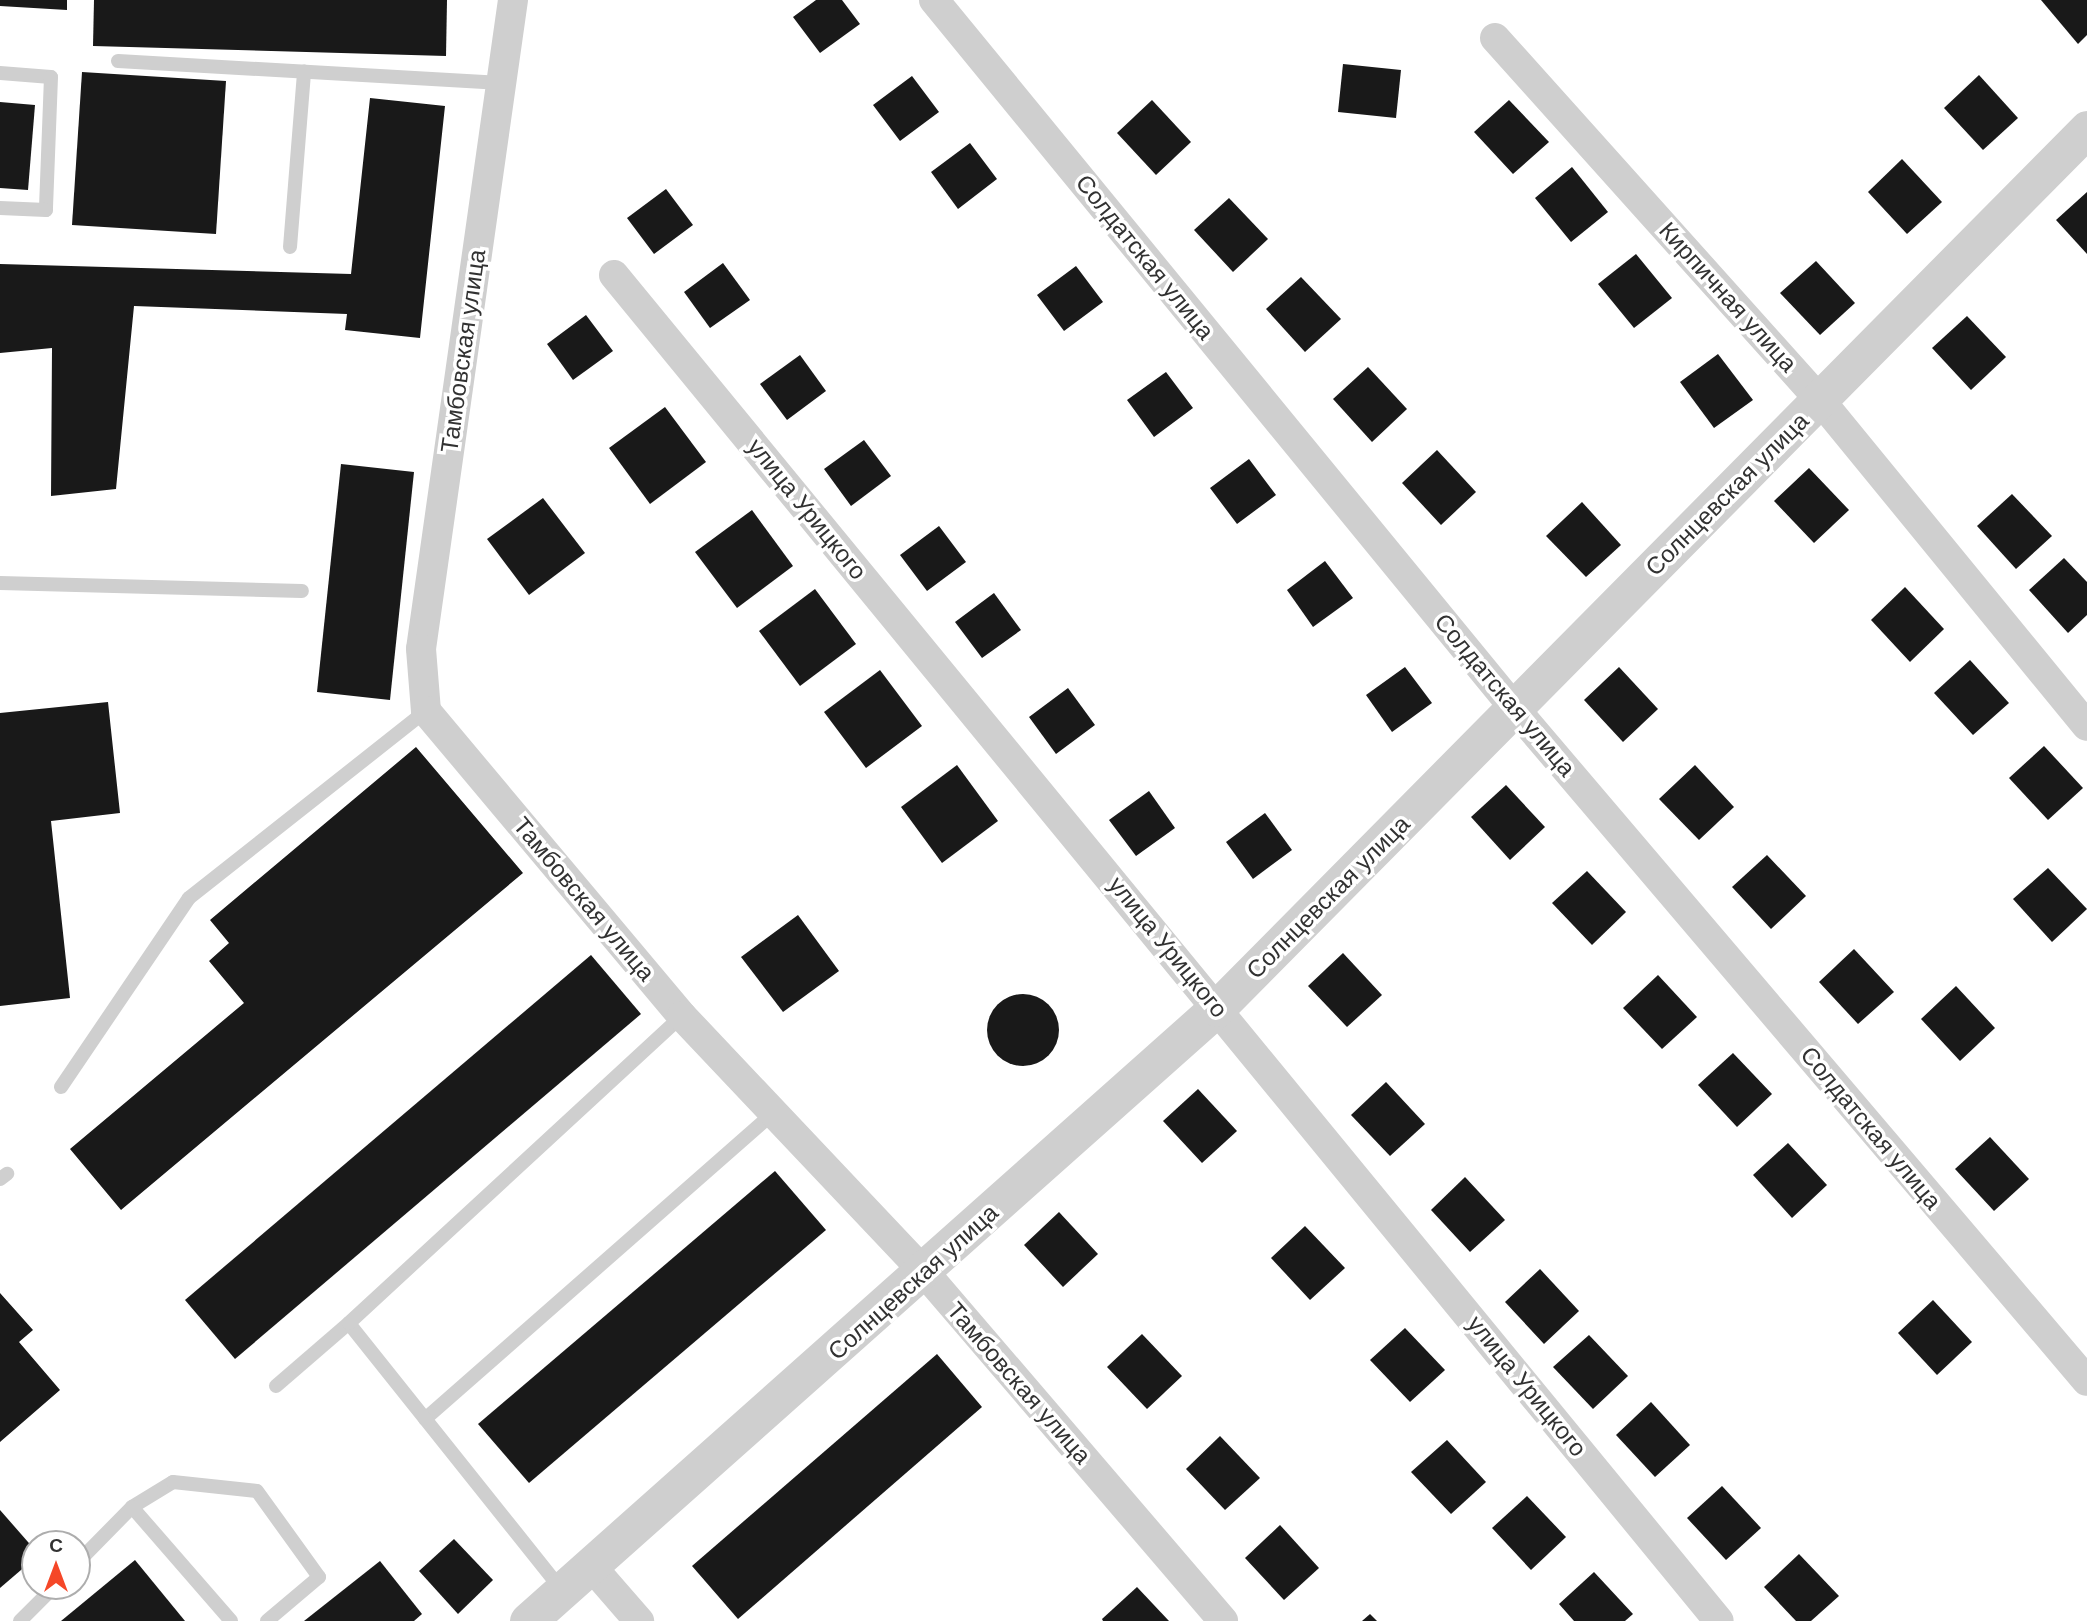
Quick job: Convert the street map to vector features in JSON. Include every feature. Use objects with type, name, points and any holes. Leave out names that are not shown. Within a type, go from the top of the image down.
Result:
[{"type":"street","name":"Тамбовская улица","points":[[513,0],[421,649],[426,711],[682,1016],[925,1273],[1223,1621]]},
{"type":"street","name":"Солдатская улица","points":[[934,0],[1515,709],[2087,1381]]},
{"type":"street","name":"Кирпичная улица","points":[[1495,38],[1820,400],[2087,726]]},
{"type":"street","name":"Солнцевская улица","points":[[528,1621],[925,1273],[1217,1008],[2087,129]]},
{"type":"street","name":"улица Урицкого","points":[[614,275],[1719,1621]]},
{"type":"street","points":[[592,1567],[639,1621]]},
{"type":"lane","points":[[118,61],[500,83]]},
{"type":"lane","points":[[290,247],[304,72]]},
{"type":"lane","points":[[0,73],[51,77],[46,211],[0,208]]},
{"type":"lane","points":[[0,583],[302,591]]},
{"type":"lane","points":[[61,1087],[189,898],[426,711]]},
{"type":"lane","points":[[276,1386],[349,1323],[682,1016]]},
{"type":"lane","points":[[425,1419],[775,1112]]},
{"type":"lane","points":[[349,1323],[563,1592]]},
{"type":"lane","points":[[91,1549],[132,1507],[173,1482],[257,1491],[319,1577],[267,1621]]},
{"type":"lane","points":[[132,1507],[231,1621]]},
{"type":"lane","points":[[20,1621],[41,1600]]},
{"type":"building","points":[[0,0],[67,0],[67,10],[0,6]]},
{"type":"building","points":[[94,0],[447,0],[446,56],[93,46]]},
{"type":"building","points":[[816,0],[842,0],[860,24],[820,53],[793,17]]},
{"type":"building","points":[[2041,0],[2087,0],[2087,35],[2078,44]]},
{"type":"building","points":[[1343,64],[1401,70],[1396,118],[1338,112]]},
{"type":"building","points":[[82,72],[226,81],[216,234],[72,225]]},
{"type":"building","points":[[1979,75],[2018,118],[1983,150],[1944,108]]},
{"type":"building","points":[[912,76],[939,112],[900,141],[873,105]]},
{"type":"building","points":[[370,98],[445,106],[420,338],[345,330],[347,314],[134,306],[116,489],[51,496],[52,348],[0,353],[0,264],[351,274]]},
{"type":"building","points":[[1152,100],[1191,142],[1156,175],[1117,133]]},
{"type":"building","points":[[1509,100],[1549,142],[1513,174],[1474,132]]},
{"type":"building","points":[[0,102],[35,105],[28,190],[0,188]]},
{"type":"building","points":[[970,143],[997,179],[958,209],[931,172]]},
{"type":"building","points":[[1902,159],[1942,202],[1907,234],[1868,192]]},
{"type":"building","points":[[1572,167],[1608,212],[1571,242],[1535,198]]},
{"type":"building","points":[[666,189],[693,225],[654,254],[627,218]]},
{"type":"building","points":[[2087,192],[2087,254],[2056,220]]},
{"type":"building","points":[[1229,198],[1268,239],[1233,272],[1194,230]]},
{"type":"building","points":[[1636,254],[1672,298],[1634,328],[1598,284]]},
{"type":"building","points":[[1816,261],[1855,303],[1820,335],[1780,293]]},
{"type":"building","points":[[723,263],[750,300],[710,328],[684,292]]},
{"type":"building","points":[[1076,266],[1103,302],[1064,331],[1037,295]]},
{"type":"building","points":[[1301,277],[1341,319],[1305,352],[1266,309]]},
{"type":"building","points":[[586,315],[613,351],[573,380],[547,344]]},
{"type":"building","points":[[1967,316],[2006,357],[1971,390],[1932,348]]},
{"type":"building","points":[[1718,354],[1753,400],[1714,428],[1680,382]]},
{"type":"building","points":[[800,355],[826,391],[787,420],[760,384]]},
{"type":"building","points":[[1368,367],[1407,409],[1372,442],[1333,399]]},
{"type":"building","points":[[1166,372],[1193,408],[1154,437],[1127,400]]},
{"type":"building","points":[[665,407],[706,462],[650,504],[609,448]]},
{"type":"building","points":[[864,440],[891,476],[851,506],[824,469]]},
{"type":"building","points":[[1437,450],[1476,492],[1441,525],[1402,483]]},
{"type":"building","points":[[1249,459],[1276,495],[1237,524],[1210,488]]},
{"type":"building","points":[[341,464],[414,472],[390,700],[317,692]]},
{"type":"building","points":[[1809,468],[1849,510],[1814,543],[1774,501]]},
{"type":"building","points":[[2012,494],[2052,536],[2016,569],[1977,526]]},
{"type":"building","points":[[543,498],[585,553],[529,595],[487,539]]},
{"type":"building","points":[[1582,502],[1621,545],[1586,577],[1546,536]]},
{"type":"building","points":[[752,510],[793,566],[737,608],[695,552]]},
{"type":"building","points":[[939,526],[966,562],[927,591],[900,555]]},
{"type":"building","points":[[2064,558],[2087,582],[2087,615],[2068,633],[2029,590]]},
{"type":"building","points":[[1325,561],[1353,598],[1313,627],[1287,590]]},
{"type":"building","points":[[1905,587],[1944,629],[1910,662],[1871,620]]},
{"type":"building","points":[[815,589],[856,644],[800,686],[759,631]]},
{"type":"building","points":[[994,593],[1021,630],[982,658],[955,622]]},
{"type":"building","points":[[1970,660],[2009,703],[1973,735],[1934,693]]},
{"type":"building","points":[[1405,667],[1432,703],[1392,732],[1366,695]]},
{"type":"building","points":[[1619,667],[1658,709],[1623,742],[1584,700]]},
{"type":"building","points":[[880,670],[922,726],[866,768],[824,712]]},
{"type":"building","points":[[1068,688],[1095,725],[1056,754],[1029,717]]},
{"type":"building","points":[[108,702],[120,813],[51,821],[70,998],[0,1006],[0,713]]},
{"type":"building","points":[[2044,746],[2083,788],[2048,820],[2009,778]]},
{"type":"building","points":[[416,747],[523,873],[121,1210],[70,1149],[244,1003],[209,961],[229,943],[210,920]]},
{"type":"building","points":[[957,765],[998,821],[942,863],[901,807]]},
{"type":"building","points":[[1695,765],[1734,807],[1699,840],[1659,799]]},
{"type":"building","points":[[1506,785],[1545,827],[1510,860],[1471,817]]},
{"type":"building","points":[[1149,791],[1175,828],[1136,856],[1109,820]]},
{"type":"building","points":[[1265,813],[1292,850],[1253,879],[1226,842]]},
{"type":"building","points":[[1767,855],[1806,896],[1771,929],[1732,887]]},
{"type":"building","points":[[2048,868],[2087,909],[2052,942],[2013,899]]},
{"type":"building","points":[[1587,871],[1626,912],[1592,945],[1552,903]]},
{"type":"building","points":[[798,915],[839,971],[783,1012],[741,957]]},
{"type":"building","points":[[1854,949],[1894,992],[1858,1024],[1819,982]]},
{"type":"building","points":[[1343,953],[1382,995],[1347,1027],[1308,986]]},
{"type":"building","points":[[591,955],[641,1014],[235,1359],[185,1300]]},
{"type":"building","points":[[1658,975],[1697,1017],[1662,1049],[1623,1008]]},
{"type":"building","points":[[1956,986],[1995,1028],[1960,1061],[1921,1019]]},
{"type":"building","points":[[1023,994],[1037,997],[1049,1004],[1056,1016],[1059,1030],[1056,1044],[1049,1056],[1037,1063],[1023,1066],[1009,1063],[997,1056],[990,1044],[987,1030],[990,1016],[997,1004],[1009,997]]},
{"type":"building","points":[[1733,1053],[1772,1094],[1737,1127],[1698,1085]]},
{"type":"building","points":[[1386,1082],[1425,1124],[1390,1156],[1351,1115]]},
{"type":"building","points":[[1198,1089],[1237,1131],[1202,1163],[1163,1121]]},
{"type":"building","points":[[1990,1137],[2029,1179],[1994,1211],[1955,1169]]},
{"type":"building","points":[[1788,1143],[1827,1185],[1792,1218],[1753,1175]]},
{"type":"building","points":[[775,1171],[826,1230],[529,1483],[478,1424]]},
{"type":"building","points":[[1465,1177],[1505,1220],[1470,1252],[1431,1210]]},
{"type":"building","points":[[1059,1212],[1098,1254],[1063,1287],[1024,1245]]},
{"type":"building","points":[[1305,1226],[1345,1268],[1310,1300],[1271,1258]]},
{"type":"building","points":[[1540,1269],[1579,1311],[1544,1344],[1505,1302]]},
{"type":"building","points":[[0,1293],[33,1330],[19,1342],[60,1390],[0,1442]]},
{"type":"building","points":[[1933,1300],[1972,1342],[1937,1375],[1898,1333]]},
{"type":"building","points":[[1405,1328],[1445,1370],[1410,1402],[1370,1360]]},
{"type":"building","points":[[1142,1334],[1182,1376],[1147,1409],[1107,1367]]},
{"type":"building","points":[[1589,1335],[1628,1376],[1593,1409],[1553,1367]]},
{"type":"building","points":[[937,1354],[982,1407],[738,1619],[692,1566]]},
{"type":"building","points":[[1651,1402],[1690,1445],[1655,1477],[1616,1435]]},
{"type":"building","points":[[1220,1436],[1260,1478],[1225,1510],[1186,1469]]},
{"type":"building","points":[[1447,1440],[1486,1482],[1451,1514],[1411,1472]]},
{"type":"building","points":[[1722,1486],[1761,1528],[1726,1560],[1687,1518]]},
{"type":"building","points":[[1527,1496],[1566,1537],[1531,1570],[1492,1528]]},
{"type":"building","points":[[0,1510],[21,1534],[21,1570],[0,1588]]},
{"type":"building","points":[[1280,1525],[1319,1568],[1284,1600],[1245,1558]]},
{"type":"building","points":[[454,1539],[493,1580],[458,1614],[419,1571]]},
{"type":"building","points":[[1799,1554],[1839,1596],[1811,1621],[1796,1621],[1764,1587]]},
{"type":"building","points":[[135,1560],[185,1621],[61,1621],[86,1600],[91,1600],[91,1596]]},
{"type":"building","points":[[380,1561],[422,1614],[414,1621],[304,1621]]},
{"type":"building","points":[[1594,1572],[1633,1614],[1625,1621],[1574,1621],[1559,1604]]},
{"type":"building","points":[[1137,1587],[1169,1621],[1103,1621],[1102,1619]]},
{"type":"building","points":[[1370,1614],[1377,1621],[1362,1621]]}]
